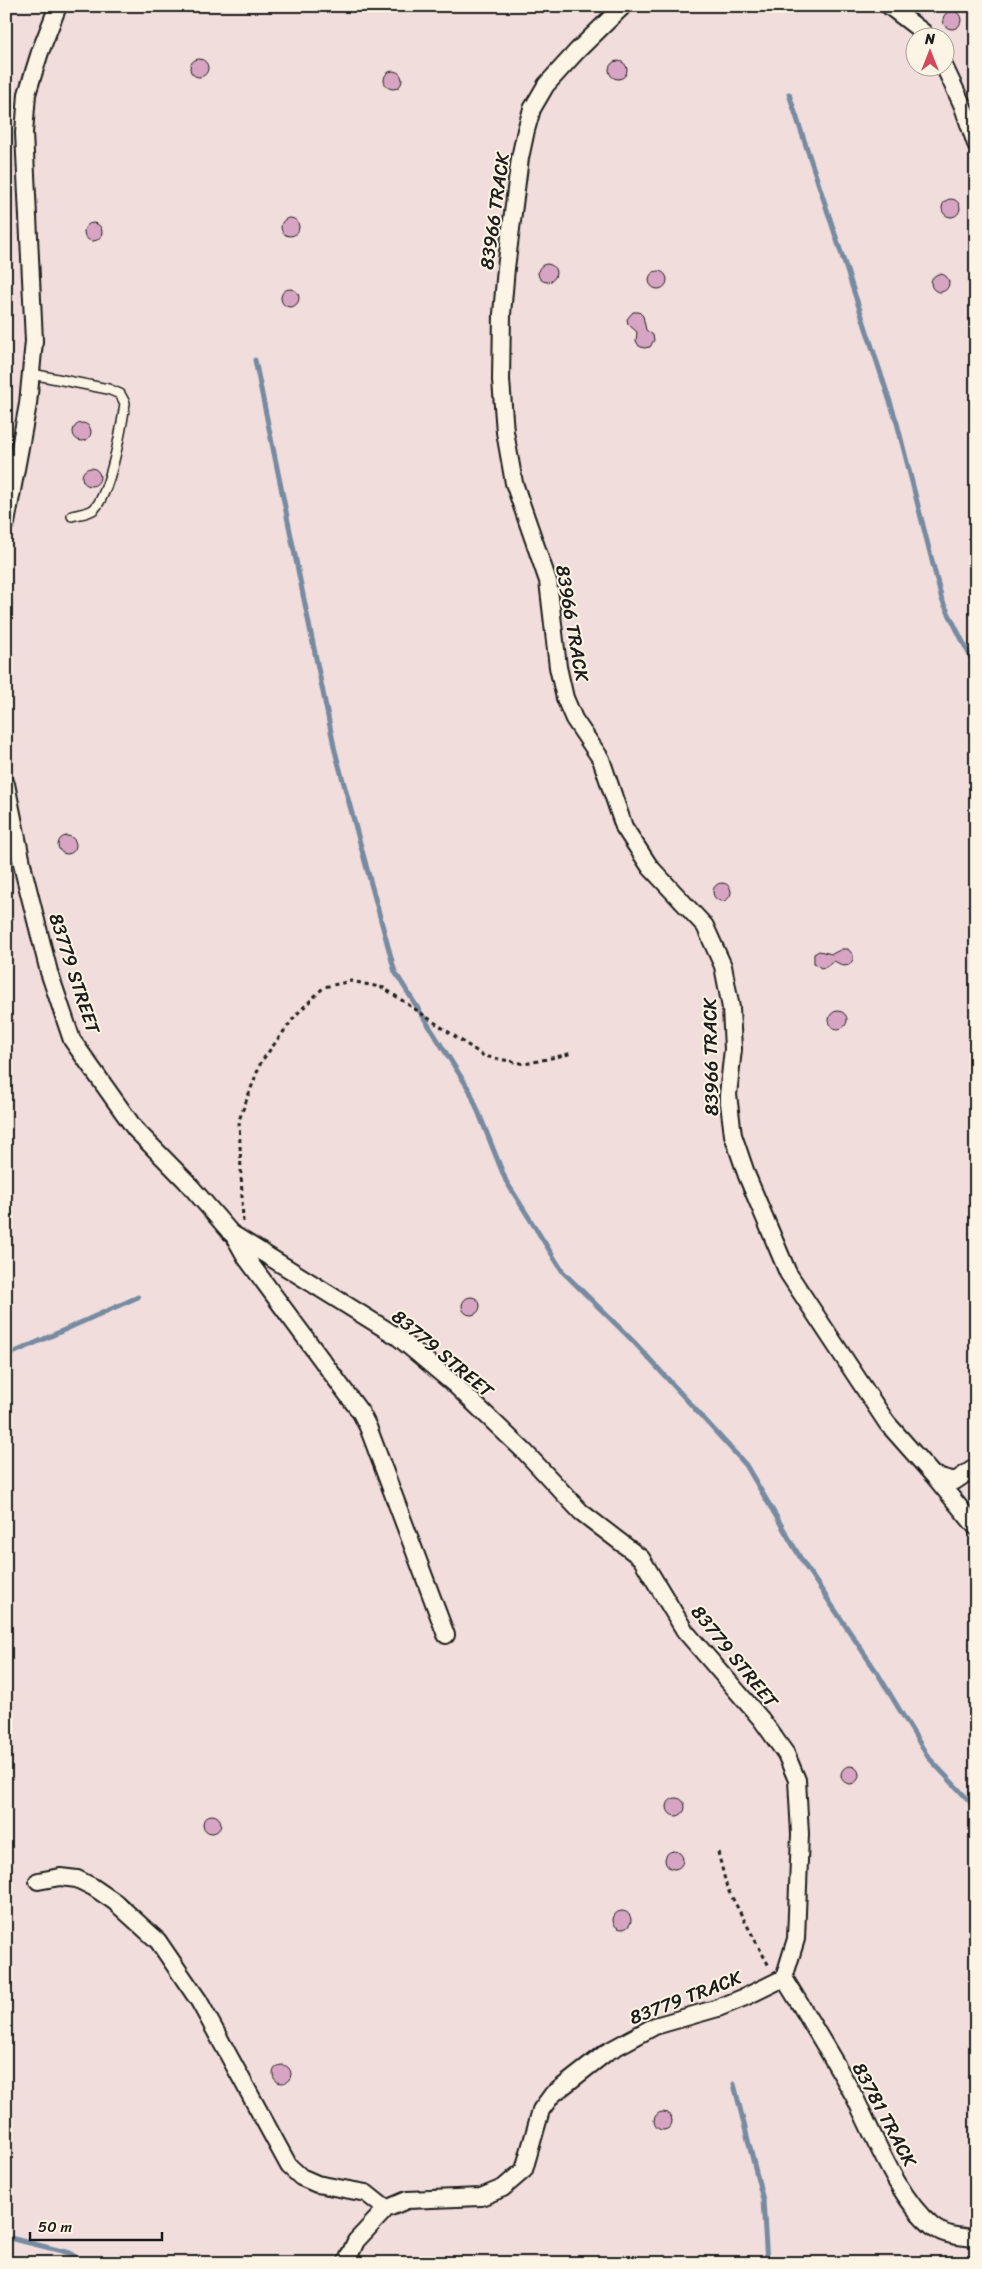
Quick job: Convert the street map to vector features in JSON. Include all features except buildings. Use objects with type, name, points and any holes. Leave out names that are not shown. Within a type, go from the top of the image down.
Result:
[{"type":"street","points":[[6,523],[32,374],[34,341],[24,133],[27,94],[40,52],[58,6]]},
{"type":"street","name":"83966 TRACK","points":[[623,6],[577,50],[546,85],[532,109],[526,130],[520,158],[502,314],[501,380],[505,432],[514,483],[548,581],[558,667],[565,698],[574,719],[601,759],[624,827],[650,867],[705,926],[723,966],[731,1008],[733,1049],[728,1096],[733,1135],[747,1176],[788,1273],[887,1423],[976,1527]]},
{"type":"street","points":[[890,6],[917,28]]},
{"type":"street","points":[[950,78],[962,104],[976,144]]},
{"type":"street","name":"83779 STREET","points":[[6,784],[24,873],[49,972],[72,1040],[135,1129],[237,1236],[398,1337],[454,1384],[525,1452],[582,1512],[641,1558],[685,1631],[761,1719],[786,1754],[797,1780],[799,1806],[799,1887],[796,1938],[780,1980]]},
{"type":"street","points":[[237,1236],[247,1260],[361,1413],[368,1427],[446,1635]]},
{"type":"street","points":[[933,1475],[955,1481],[976,1467]]},
{"type":"street","points":[[38,1880],[60,1877],[77,1879],[93,1887],[115,1902],[158,1941],[199,2001],[289,2166],[301,2177],[317,2184],[366,2193],[386,2210]]},
{"type":"street","name":"83779 TRACK","points":[[346,2263],[356,2241],[386,2210],[407,2200],[481,2198],[503,2188],[524,2170],[541,2110],[552,2095],[607,2052],[655,2026],[718,2008],[780,1980]]},
{"type":"street","name":"83781 TRACK","points":[[780,1980],[849,2088],[879,2149],[917,2211],[934,2227],[951,2236],[976,2238]]},
{"type":"lane","points":[[32,374],[108,389],[120,394],[125,403],[113,461],[102,500],[93,510],[72,516]]},
{"type":"path","points":[[237,1236],[239,1120],[261,1062],[296,1015],[324,987],[351,981],[384,988],[484,1056],[525,1064],[573,1053]]},
{"type":"path","points":[[718,1852],[726,1888],[780,1980]]},
{"type":"waterway","points":[[789,94],[897,423],[942,600],[976,668]]},
{"type":"waterway","points":[[255,360],[335,751],[395,972],[470,1091],[506,1181],[563,1272],[634,1342],[746,1465],[804,1564],[878,1674],[928,1757],[976,1808]]},
{"type":"waterway","points":[[6,1356],[138,1297]]},
{"type":"waterway","points":[[734,2084],[763,2200],[767,2263]]},
{"type":"waterway","points":[[6,2237],[70,2253],[83,2263]]}]
